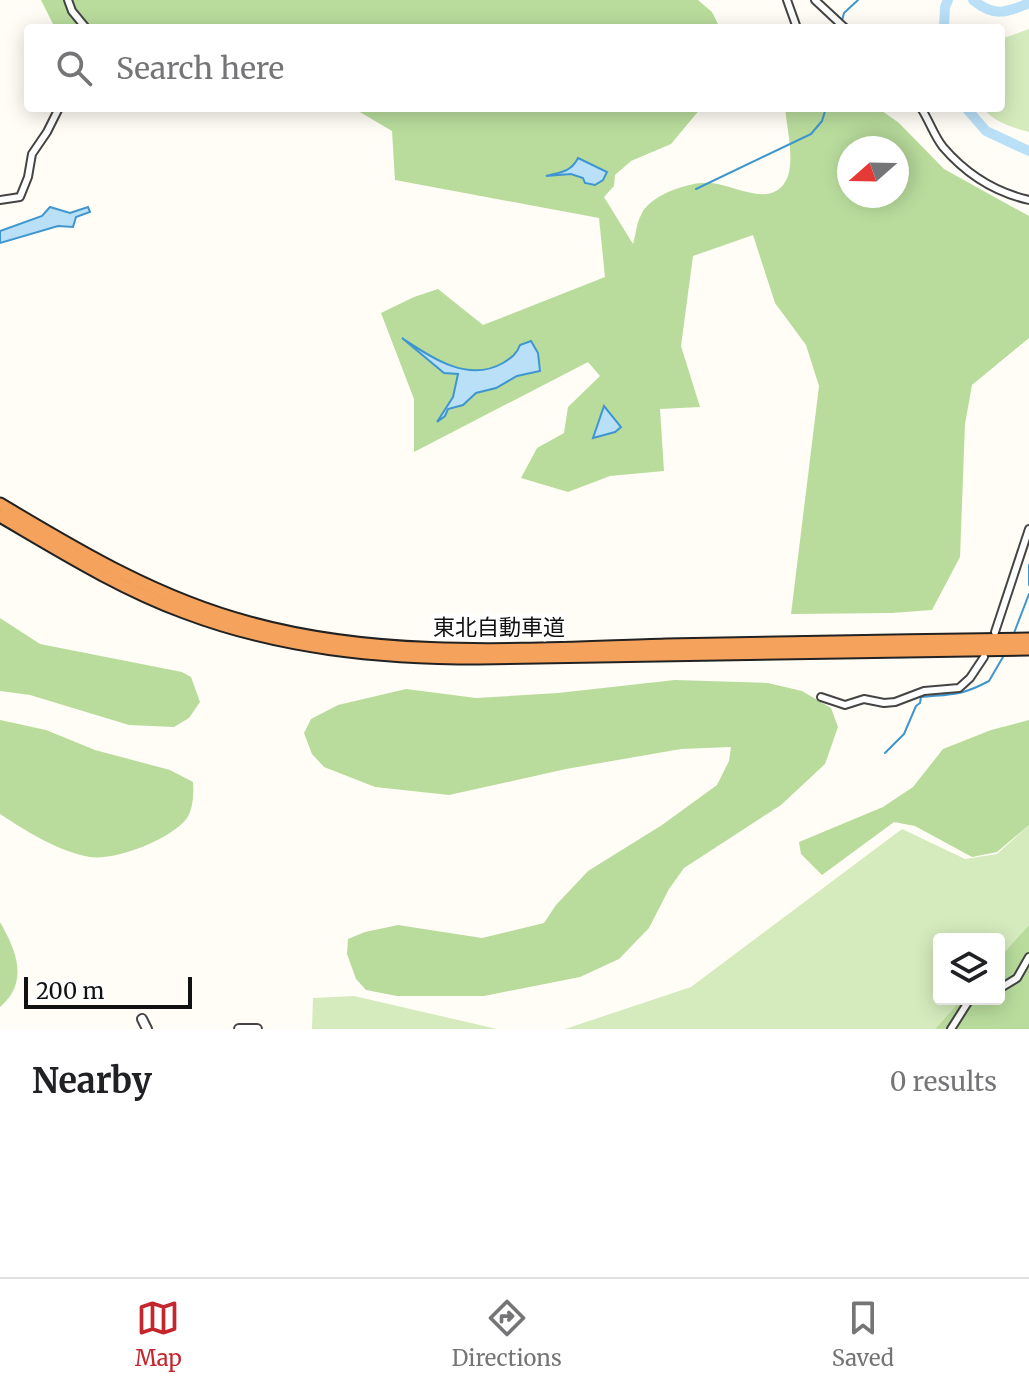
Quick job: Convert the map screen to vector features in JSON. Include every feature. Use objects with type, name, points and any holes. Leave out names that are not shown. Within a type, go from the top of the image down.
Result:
[{"type":"highway","name":"東北自動車道","points":[[0,504],[113,570],[184,602],[252,624],[350,643],[461,648],[1029,639]]},
{"type":"highway","name":"東北自動車道","points":[[0,516],[115,582],[182,611],[250,634],[348,652],[479,658],[1029,649]]},
{"type":"street","points":[[68,0],[83,24]]},
{"type":"street","points":[[787,0],[796,24]]},
{"type":"street","points":[[815,0],[842,24]]},
{"type":"street","points":[[0,200],[20,197],[32,154],[57,112]]},
{"type":"street","points":[[923,112],[942,146],[977,179],[1001,194],[1029,200]]},
{"type":"street","points":[[995,632],[1029,529]]},
{"type":"street","points":[[821,697],[845,705],[864,699],[884,703],[924,691],[959,688],[984,657]]},
{"type":"street","points":[[1005,985],[1017,978],[1029,957]]},
{"type":"street","points":[[951,1029],[966,1005]]},
{"type":"street","points":[[142,1019],[147,1029]]},
{"type":"street","points":[[239,1029],[257,1029]]},
{"type":"green space","points":[[41,0],[698,0],[712,12],[718,24],[53,24]]},
{"type":"green space","points":[[1029,29],[1029,132],[998,121],[987,112],[1005,112],[1005,38]]},
{"type":"green space","points":[[360,112],[698,112],[671,144],[631,161],[615,175],[614,186],[604,197],[633,244],[645,208],[672,191],[693,184],[711,183],[764,194],[782,186],[788,176],[790,160],[786,112],[884,112],[899,123],[944,169],[1029,216],[1029,338],[972,385],[965,424],[960,557],[932,610],[791,614],[819,386],[806,345],[775,303],[753,235],[693,256],[681,346],[700,407],[660,409],[664,471],[610,476],[568,492],[521,478],[537,448],[564,433],[568,407],[600,376],[588,362],[414,452],[414,399],[381,313],[438,289],[483,325],[605,277],[599,218],[395,180],[392,131]]},
{"type":"green space","points":[[0,618],[40,644],[182,672],[191,677],[200,702],[189,718],[174,727],[129,725],[30,695],[0,691]]},
{"type":"green space","points":[[675,680],[768,683],[802,691],[831,708],[838,727],[825,764],[781,805],[684,868],[649,928],[619,959],[580,977],[484,996],[397,996],[366,990],[356,979],[347,954],[348,939],[398,925],[482,938],[544,923],[556,905],[588,871],[662,825],[717,785],[729,761],[731,747],[681,749],[566,769],[449,795],[375,787],[324,767],[312,754],[304,733],[311,719],[338,705],[406,689],[476,698],[558,693]]},
{"type":"green space","points":[[0,720],[46,730],[95,750],[170,770],[193,782],[193,801],[187,818],[156,841],[114,856],[90,857],[43,840],[0,814]]},
{"type":"green space","points":[[1029,720],[1029,825],[997,852],[972,857],[915,826],[894,822],[822,875],[801,854],[799,842],[883,807],[913,787],[943,749],[991,730]]},
{"type":"green space","points":[[1029,825],[1029,925],[1005,951],[1005,933],[933,933],[933,1005],[957,1005],[935,1029],[565,1029],[691,987],[902,829],[965,859],[997,854]]},
{"type":"green space","points":[[0,922],[15,955],[17,977],[15,987],[0,1007]]},
{"type":"green space","points":[[1029,925],[1029,1029],[935,1029],[957,1005],[1005,1005],[1005,951]]},
{"type":"green space","points":[[354,996],[497,1029],[312,1029],[313,998]]},
{"type":"water","points":[[578,158],[607,172],[603,180],[595,185],[571,174],[546,176],[569,169]]},
{"type":"water","points":[[50,207],[70,213],[88,207],[90,212],[76,217],[73,227],[58,226],[0,243],[0,231],[42,216]]},
{"type":"water","points":[[402,338],[451,366],[477,370],[503,363],[513,356],[520,345],[531,341],[538,353],[540,371],[517,376],[496,388],[476,393],[463,405],[448,409],[437,422],[453,397],[458,374],[444,373]]},
{"type":"water","points":[[604,406],[621,427],[615,432],[593,438]]},
{"type":"waterway","points":[[841,24],[844,13],[858,0]]},
{"type":"waterway","points":[[944,24],[948,0]]},
{"type":"waterway","points":[[973,0],[987,9],[1000,12],[1029,3]]},
{"type":"waterway","points":[[696,189],[811,134],[822,121],[825,112]]},
{"type":"waterway","points":[[969,112],[986,131],[1029,151]]},
{"type":"waterway","points":[[1029,565],[1029,585]]},
{"type":"waterway","points":[[1014,633],[1029,594]]},
{"type":"waterway","points":[[885,753],[904,734],[921,697],[956,694],[979,686],[989,681],[1003,657]]}]
